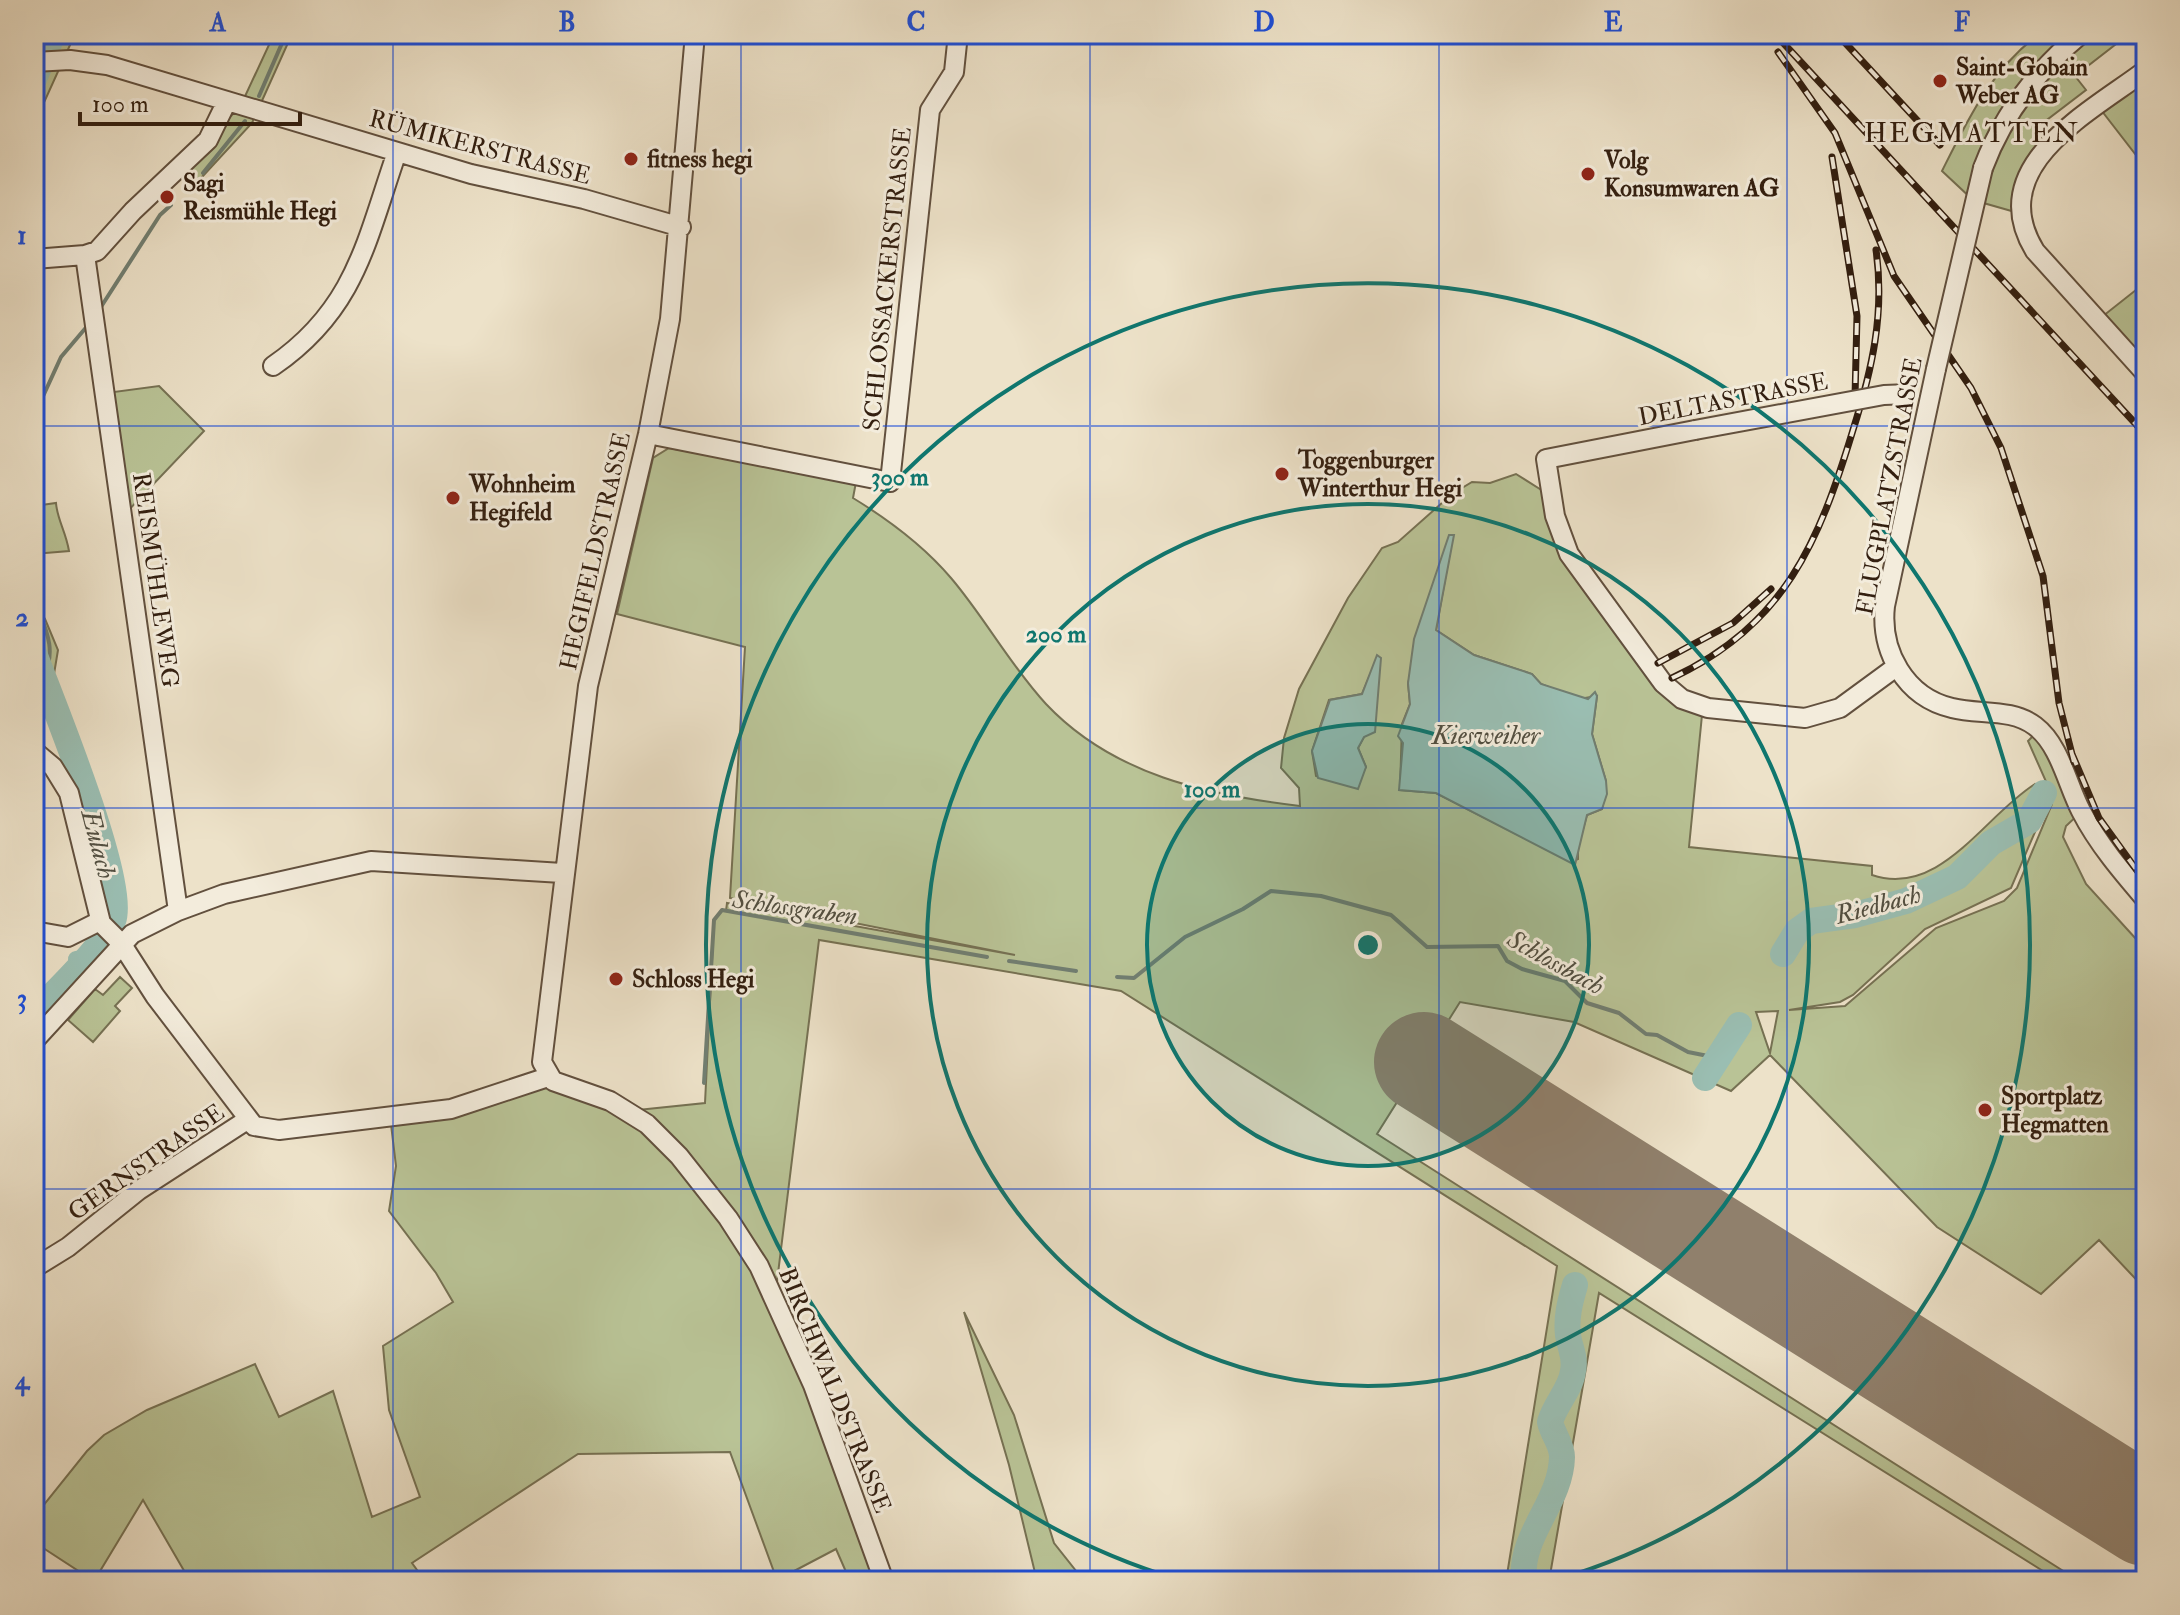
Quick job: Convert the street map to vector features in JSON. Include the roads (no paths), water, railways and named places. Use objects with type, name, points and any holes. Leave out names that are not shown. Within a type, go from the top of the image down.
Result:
[{"type":"street","name":"HEGIFELDSTRASSE","points":[[548,1077],[542,1065],[542,1048],[588,686],[667,341],[681,227],[695,34]]},
{"type":"street","name":"SCHLOSSACKERSTRASSE","points":[[648,434],[890,482],[930,110],[954,72],[958,34]]},
{"type":"street","name":"FLUGPLATZSTRASSE","points":[[2081,34],[2029,86],[2002,127],[1983,168],[1936,369],[1884,615],[1886,643],[1896,667],[1915,689],[1941,705],[2012,716],[2039,729],[2055,751],[2094,834],[2146,900]]},
{"type":"street","name":"RÜMIKERSTRASSE","points":[[34,62],[57,60],[107,65],[512,186],[584,199],[681,227]]},
{"type":"street","points":[[2146,70],[2041,153],[2026,177],[2021,207],[2024,228],[2035,251],[2146,374]]},
{"type":"street","points":[[34,259],[85,255],[100,248],[133,211],[208,140],[227,101]]},
{"type":"street","points":[[273,366],[301,347],[340,301],[359,263],[397,152]]},
{"type":"street","name":"REISMÜHLEWEG","points":[[85,255],[178,911]]},
{"type":"street","name":"DELTASTRASSE","points":[[1896,667],[1840,708],[1813,717],[1717,710],[1682,699],[1655,673],[1569,554],[1555,516],[1546,459],[1889,394],[1930,397]]},
{"type":"street","points":[[34,751],[53,767],[69,793],[110,932],[247,1120],[258,1128],[279,1130],[451,1109],[548,1077]]},
{"type":"street","points":[[34,931],[63,938],[139,930],[178,911],[236,890],[371,861],[562,873]]},
{"type":"street","points":[[34,1041],[110,932]]},
{"type":"street","name":"BIRCHWALDSTRASSE","points":[[548,1077],[610,1101],[647,1124],[679,1156],[728,1218],[759,1266],[813,1385],[884,1581]]},
{"type":"street","name":"GERNSTRASSE","points":[[34,1268],[57,1255],[139,1190],[247,1120]]},
{"type":"water","name":"Kiesweiher","points":[[1449,535],[1454,535],[1436,630],[1474,655],[1532,674],[1541,684],[1588,699],[1595,692],[1597,696],[1592,734],[1607,794],[1602,809],[1587,815],[1575,865],[1436,793],[1399,790],[1403,743],[1398,736],[1410,704],[1408,683],[1414,639]]},
{"type":"water","points":[[1377,655],[1381,658],[1375,732],[1364,737],[1358,748],[1366,767],[1358,789],[1318,778],[1312,751],[1330,700],[1362,694]]},
{"type":"waterway","points":[[34,39],[41,34]]},
{"type":"waterway","name":"Eulach","points":[[34,79],[53,34]]},
{"type":"waterway","points":[[259,96],[286,34]]},
{"type":"waterway","points":[[203,173],[245,121]]},
{"type":"waterway","points":[[99,310],[160,215],[171,205]]},
{"type":"waterway","points":[[34,416],[61,357],[89,324]]},
{"type":"waterway","points":[[34,599],[50,648],[43,678]]},
{"type":"waterway","name":"Eulach","points":[[34,653],[86,790],[115,901],[113,921],[108,932],[34,1015]]},
{"type":"waterway","name":"Riedbach","points":[[1783,954],[1797,931],[1811,921],[1855,915],[1906,901],[1957,877],[1991,843],[2029,821],[2044,793]]},
{"type":"waterway","name":"Schlossbach","points":[[1117,977],[1134,978],[1185,937],[1243,909],[1271,891],[1321,896],[1391,915],[1427,947],[1498,946],[1507,961],[1522,969],[1565,981],[1587,1003],[1619,1013],[1646,1034],[1657,1035],[1688,1052],[1718,1058]]},
{"type":"waterway","name":"Schlossgraben","points":[[704,1083],[714,920],[722,910],[987,957]]},
{"type":"waterway","name":"Eulach","points":[[76,959],[85,958]]},
{"type":"waterway","name":"Schlossgraben","points":[[1009,961],[1076,971]]},
{"type":"waterway","name":"Riedbach","points":[[1705,1078],[1739,1025]]},
{"type":"waterway","name":"Riedbach","points":[[1524,1581],[1528,1549],[1560,1474],[1562,1452],[1550,1422],[1573,1371],[1568,1322],[1575,1285]]},
{"type":"railway","points":[[1775,34],[2146,435]]},
{"type":"railway","points":[[1837,34],[1940,145]]},
{"type":"railway","points":[[1778,52],[1835,133],[1894,276],[1971,388],[2001,448],[2043,576],[2059,703],[2074,762]]},
{"type":"railway","points":[[1832,157],[1857,316],[1855,397]]},
{"type":"railway","points":[[1672,678],[1711,657],[1743,633],[1770,606],[1811,544],[1840,471],[1871,363],[1878,319],[1876,250]]},
{"type":"railway","points":[[1658,663],[1733,623],[1771,589]]},
{"type":"railway","points":[[2072,754],[2099,818],[2146,883]]},
{"type":"place","name":"Saint-Gobain Weber AG","points":[[1940,81]]},
{"type":"place","name":"fitness hegi","points":[[631,159]]},
{"type":"place","name":"Volg Konsumwaren AG","points":[[1588,174]]},
{"type":"place","name":"Sagi Reismühle Hegi","points":[[167,197]]},
{"type":"place","name":"Toggenburger Winterthur Hegi","points":[[1282,474]]},
{"type":"place","name":"Wohnheim Hegifeld","points":[[453,498]]},
{"type":"place","name":"Schloss Hegi","points":[[616,979]]},
{"type":"place","name":"Sportplatz Hegmatten","points":[[1985,1110]]},
{"type":"district","name":"HEGMATTEN","points":[[1972,132]]}]
